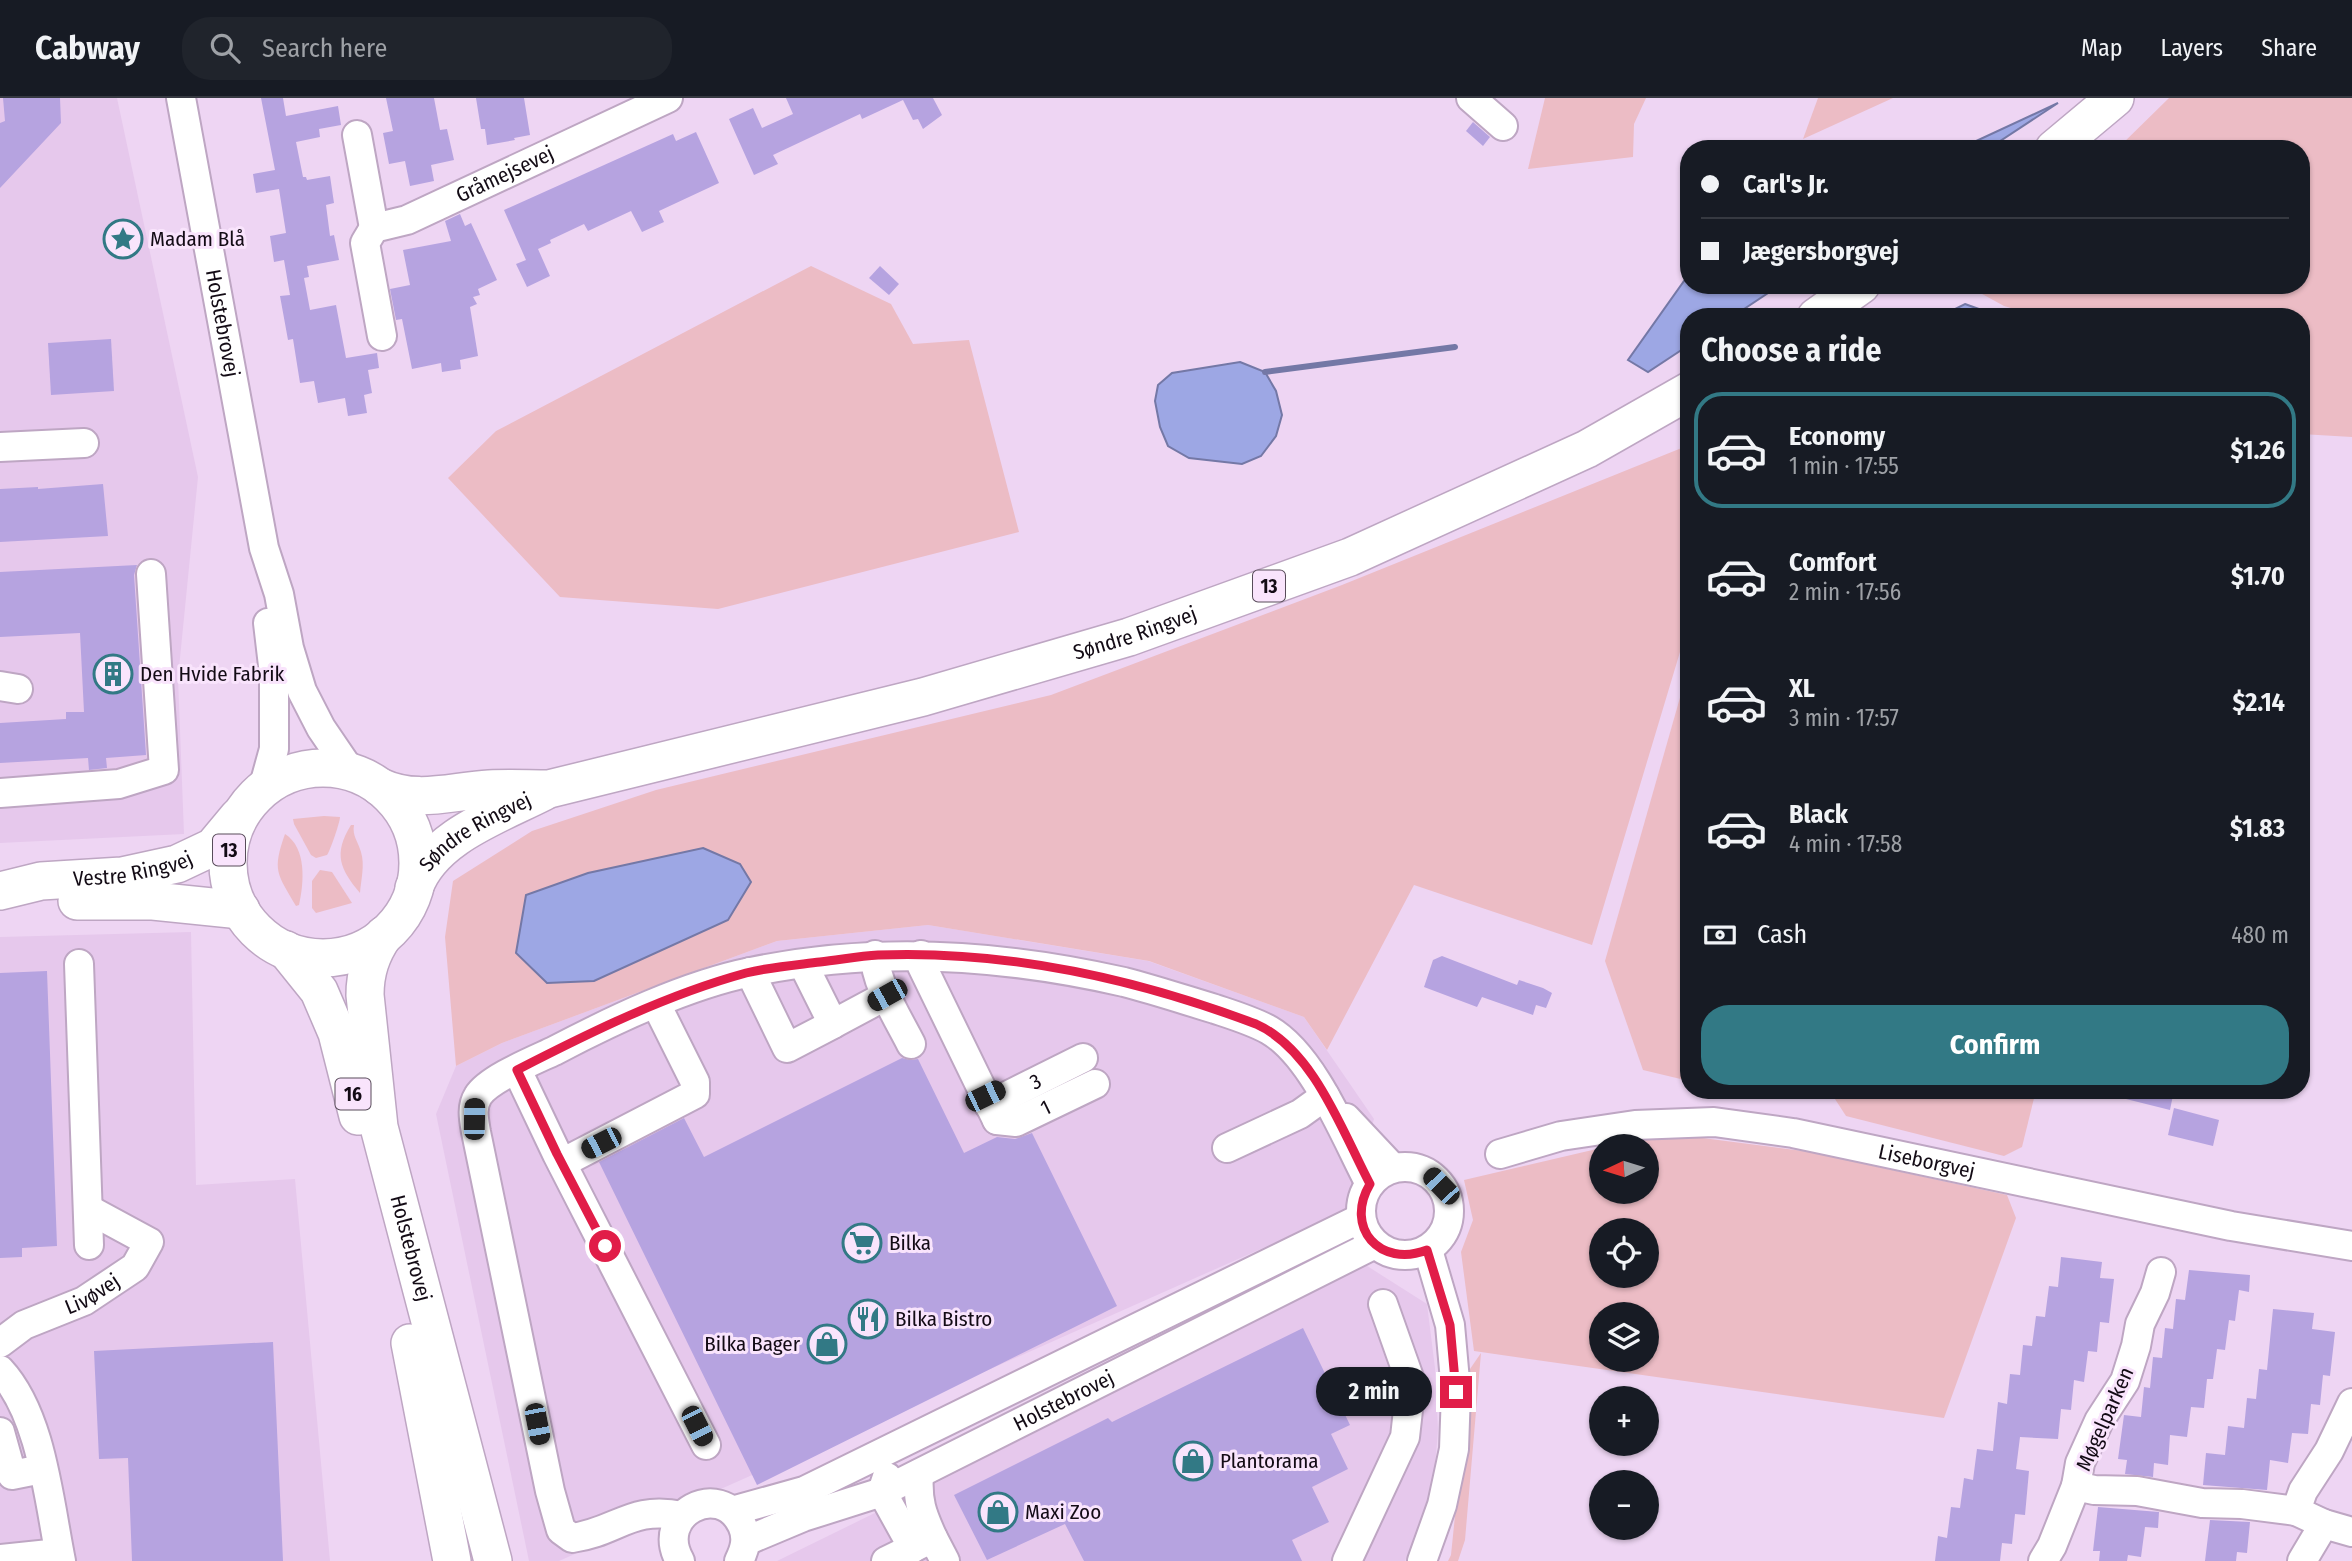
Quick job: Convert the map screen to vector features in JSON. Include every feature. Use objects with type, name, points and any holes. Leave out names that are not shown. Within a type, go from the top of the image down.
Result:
[{"type":"main road","points":[[2065,140],[2115,98]]},
{"type":"main road","points":[[1828,308],[1848,294]]},
{"type":"main road","name":"Søndre Ringvej","points":[[414,889],[424,866],[443,847],[468,830],[549,789],[923,697],[1129,637],[1350,557],[1587,449],[1680,396]]},
{"type":"main road","name":"13","points":[[305,769],[336,769],[366,780],[400,808],[413,833],[417,861],[414,889],[402,914],[384,935],[359,950],[344,955],[314,957],[286,950],[260,934],[241,910],[230,882],[232,836],[254,799],[275,780],[305,769]]},
{"type":"main road","name":"Søndre Ringvej","points":[[366,780],[394,794],[421,796],[488,789],[549,789]]},
{"type":"main road","name":"Vestre Ringvej","points":[[0,892],[41,881],[122,876],[177,864],[213,847],[254,799]]},
{"type":"main road","name":"Vestre Ringvej","points":[[0,892],[42,901],[153,901],[241,910]]},
{"type":"main road","name":"Holstebrovej","points":[[384,935],[371,958],[365,981],[379,1127],[493,1561]]},
{"type":"main road","name":"Holstebrovej","points":[[286,950],[318,991],[337,1033],[394,1265],[421,1390],[452,1561]]},
{"type":"street","name":"Holstebrovej","points":[[181,98],[264,548],[279,594],[289,648],[302,691],[321,728],[366,780]]},
{"type":"street","name":"Gråmejsevej","points":[[374,228],[407,220],[632,106],[668,98]]},
{"type":"street","points":[[1471,98],[1503,126]]},
{"type":"street","points":[[357,135],[374,228],[365,243],[382,336]]},
{"type":"street","points":[[0,447],[84,443]]},
{"type":"street","name":"Holstebrovej","points":[[254,799],[274,749],[274,674],[265,597],[264,548]]},
{"type":"street","points":[[0,793],[119,784],[164,770],[151,575]]},
{"type":"street","points":[[875,955],[875,964],[887,995],[911,1044]]},
{"type":"street","points":[[682,1516],[662,1512],[633,1516],[590,1535],[572,1538],[561,1530],[474,1119],[474,1104],[488,1084],[608,1025],[703,986],[750,972],[875,955],[921,955],[1016,962],[1082,974],[1151,989],[1269,1030],[1284,1041],[1301,1060],[1381,1176]]},
{"type":"street","points":[[921,955],[922,966],[990,1107]]},
{"type":"street","points":[[79,964],[89,1245]]},
{"type":"street","points":[[803,964],[834,1024]]},
{"type":"street","points":[[750,972],[787,1048],[887,995]]},
{"type":"street","points":[[562,1163],[695,1094],[695,1082],[656,1004]]},
{"type":"street","name":"1","points":[[1087,1066],[1016,1122],[990,1107],[1087,1066]]},
{"type":"street","points":[[517,1070],[706,1445]]},
{"type":"street","points":[[1227,1149],[1300,1114],[1325,1096]]},
{"type":"street","name":"Liseborgvej","points":[[1500,1154],[1561,1136],[1635,1125],[1714,1122],[1793,1132],[2231,1226],[2352,1246]]},
{"type":"street","points":[[1406,1167],[1419,1169],[1431,1175],[1441,1186],[1448,1199],[1446,1228],[1439,1240],[1427,1250],[1401,1256],[1387,1252],[1375,1244],[1366,1233],[1360,1206],[1381,1176],[1406,1167]]},
{"type":"street","name":"Livøvej","points":[[0,1343],[24,1325],[84,1301],[135,1267],[149,1242],[88,1209]]},
{"type":"street","name":"Holstebrovej","points":[[732,1511],[804,1491],[1361,1218]]},
{"type":"street","name":"Holstebrovej","points":[[742,1551],[803,1517],[882,1492],[1375,1244]]},
{"type":"street","points":[[1422,1561],[1442,1505],[1454,1448],[1456,1392],[1450,1325],[1427,1250]]},
{"type":"street","name":"Møgelparken","points":[[2043,1561],[2052,1546],[2076,1486],[2080,1463],[2099,1421],[2124,1381],[2140,1324],[2155,1293],[2161,1272]]},
{"type":"street","points":[[1347,1561],[1405,1437],[1411,1383],[1383,1304]]},
{"type":"street","points":[[0,1370],[31,1418],[60,1557],[0,1559]]},
{"type":"street","points":[[930,1549],[882,1492],[891,1463],[983,1416],[998,1397]]},
{"type":"street","points":[[2296,1511],[2304,1491],[2329,1451],[2352,1403]]},
{"type":"street","points":[[0,1432],[12,1475],[42,1469]]},
{"type":"street","points":[[919,1474],[920,1511],[930,1549]]},
{"type":"street","name":"Møgelparken","points":[[2076,1486],[2094,1490],[2137,1491],[2202,1503],[2242,1504],[2296,1511],[2324,1524],[2352,1532]]},
{"type":"street","points":[[670,1555],[676,1524],[682,1516],[690,1509],[711,1503],[732,1511],[740,1520],[744,1530],[742,1551]]},
{"type":"street","points":[[2302,1561],[2324,1524]]},
{"type":"street","points":[[886,1561],[930,1549]]},
{"type":"shaded area","points":[[0,98],[117,98],[198,477],[178,678],[184,834],[0,843]]},
{"type":"shaded area","points":[[1545,98],[1646,98],[1634,124],[1633,157],[1528,169]]},
{"type":"shaded area","points":[[1818,98],[1893,98],[1803,139]]},
{"type":"shaded area","points":[[2169,98],[2352,98],[2352,437],[2310,435],[2310,308],[2011,308],[1982,294],[2310,294],[2310,140],[2126,140]]},
{"type":"shaded area","points":[[811,266],[891,304],[913,344],[969,340],[1019,532],[718,609],[560,597],[448,478],[496,431]]},
{"type":"shaded area","points":[[1680,449],[1680,652],[1592,945],[1414,885],[1327,1050],[1304,1017],[1149,961],[928,925],[777,941],[502,1043],[456,1066],[445,937],[453,881],[532,831],[656,790],[1051,695],[1342,585]]},
{"type":"shaded area","points":[[1680,698],[1680,1079],[1643,1070],[1605,961]]},
{"type":"shaded area","points":[[340,817],[327,855],[316,858],[311,855],[293,819]]},
{"type":"shaded area","points":[[351,825],[354,825],[362,857],[360,893],[341,861],[342,844]]},
{"type":"shaded area","points":[[285,834],[297,848],[302,866],[301,896],[299,905],[296,906],[278,872]]},
{"type":"shaded area","points":[[320,870],[332,872],[352,903],[316,913],[312,908],[312,881]]},
{"type":"shaded area","points":[[928,925],[1148,961],[1304,1017],[1374,1119],[1346,1211],[559,1561],[529,1561],[436,1114],[456,1066],[502,1043],[777,941]]},
{"type":"shaded area","points":[[191,932],[196,1185],[295,1179],[330,1561],[0,1561],[0,937]]},
{"type":"shaded area","points":[[1835,1099],[2034,1099],[2022,1147],[2004,1156],[1846,1116]]},
{"type":"shaded area","points":[[1664,1133],[1810,1152],[2007,1195],[2016,1218],[1944,1418],[1621,1372],[1659,1372],[1659,1302],[1589,1302],[1589,1367],[1474,1351],[1461,1252],[1473,1220],[1464,1180],[1589,1151],[1589,1204],[1659,1204],[1659,1134]]},
{"type":"shaded area","points":[[1364,1264],[1427,1304],[1435,1368],[1438,1430],[1432,1503],[1405,1561],[777,1561],[940,1481]]},
{"type":"shaded area","points":[[1481,1353],[1465,1540],[1458,1561],[1448,1561],[1451,1555],[1470,1369]]},
{"type":"water","points":[[2058,103],[2002,140],[1978,140]]},
{"type":"water","points":[[1680,287],[1680,294],[1766,294],[1746,308],[1680,308],[1680,351],[1648,372],[1628,360]]},
{"type":"water","points":[[1965,304],[1976,308],[1957,308]]},
{"type":"water","points":[[1240,362],[1265,372],[1276,391],[1282,415],[1276,436],[1261,456],[1242,464],[1189,458],[1168,446],[1160,427],[1155,401],[1158,385],[1172,373]]},
{"type":"water","points":[[703,848],[740,864],[751,882],[728,920],[594,981],[547,983],[516,953],[526,895],[588,873]]},
{"type":"building","points":[[3,98],[60,98],[61,123],[0,188],[0,123],[5,121]]},
{"type":"building","points":[[261,98],[283,98],[286,116],[338,106],[341,125],[319,129],[320,137],[296,142],[303,177],[307,180],[330,176],[334,203],[326,205],[330,236],[334,235],[339,260],[307,266],[309,277],[304,278],[310,310],[336,305],[346,358],[377,353],[379,368],[368,370],[372,393],[364,395],[367,413],[348,416],[345,398],[318,403],[314,381],[300,383],[293,339],[288,340],[280,296],[290,295],[284,260],[274,262],[270,236],[286,233],[279,189],[256,193],[253,174],[275,170]]},
{"type":"building","points":[[386,98],[434,98],[440,130],[447,129],[454,160],[431,165],[434,181],[410,186],[405,161],[389,164],[383,133],[393,131]]},
{"type":"building","points":[[476,98],[524,98],[530,135],[487,145],[485,129],[481,129]]},
{"type":"building","points":[[786,98],[933,98],[942,115],[923,129],[918,119],[913,120],[903,100],[862,119],[860,114],[773,155],[778,164],[754,175],[729,119],[753,108],[762,128],[793,114]]},
{"type":"building","points":[[1473,122],[1490,137],[1483,146],[1466,131]]},
{"type":"building","points":[[696,132],[719,183],[659,211],[664,222],[642,232],[631,211],[588,231],[584,224],[550,240],[551,243],[538,249],[550,276],[527,287],[516,264],[526,260],[504,210],[673,134],[676,141]]},
{"type":"building","points":[[460,214],[465,226],[471,223],[497,280],[478,289],[480,295],[473,297],[477,304],[470,307],[478,356],[460,360],[461,369],[442,372],[441,363],[412,369],[402,319],[396,320],[390,289],[410,285],[403,250],[451,241],[445,221]]},
{"type":"building","points":[[880,266],[899,284],[889,295],[869,278]]},
{"type":"building","points":[[111,339],[114,391],[51,395],[48,343]]},
{"type":"building","points":[[103,484],[108,536],[0,542],[0,489]]},
{"type":"building","name":"Den Hvide Fabrik","points":[[137,565],[134,575],[146,755],[106,758],[107,768],[89,770],[88,758],[0,763],[0,723],[66,719],[66,712],[84,712],[80,633],[0,637],[0,572]]},
{"type":"building","points":[[1442,956],[1517,985],[1519,980],[1543,988],[1552,993],[1546,1008],[1536,1005],[1533,1015],[1482,997],[1477,1007],[1424,987],[1433,960]]},
{"type":"building","points":[[47,971],[57,1246],[22,1248],[22,1257],[0,1258],[0,973]]},
{"type":"building","name":"Bilka","points":[[902,1058],[918,1059],[964,1153],[997,1137],[1015,1139],[1032,1133],[1117,1306],[757,1485],[599,1162],[684,1118],[704,1157]]},
{"type":"building","points":[[2126,1099],[2172,1099],[2170,1110]]},
{"type":"building","points":[[2174,1108],[2219,1120],[2213,1146],[2168,1135]]},
{"type":"building","points":[[2061,1257],[2102,1262],[2100,1278],[2114,1279],[2109,1323],[2100,1322],[2097,1352],[2088,1351],[2084,1382],[2074,1380],[2071,1410],[2061,1409],[2058,1439],[2020,1437],[2016,1469],[2029,1471],[2025,1515],[2015,1514],[2012,1544],[2002,1543],[2000,1561],[1935,1561],[1938,1536],[1947,1538],[1951,1507],[1960,1508],[1964,1478],[1973,1480],[1977,1449],[1993,1451],[1998,1402],[2007,1404],[2010,1374],[2020,1375],[2023,1345],[2032,1346],[2036,1316],[2045,1317],[2049,1286],[2058,1287]]},
{"type":"building","points":[[2189,1270],[2250,1275],[2249,1292],[2239,1290],[2235,1321],[2229,1320],[2225,1350],[2217,1349],[2213,1379],[2207,1379],[2204,1408],[2191,1407],[2187,1437],[2170,1435],[2168,1465],[2154,1463],[2153,1477],[2125,1474],[2127,1460],[2118,1459],[2124,1415],[2141,1417],[2144,1387],[2150,1388],[2153,1357],[2162,1358],[2165,1328],[2173,1329],[2176,1299],[2185,1300]]},
{"type":"building","points":[[2273,1309],[2314,1313],[2312,1329],[2335,1332],[2330,1376],[2323,1375],[2320,1405],[2311,1404],[2308,1434],[2292,1433],[2288,1463],[2270,1460],[2267,1490],[2203,1485],[2206,1453],[2225,1455],[2228,1426],[2244,1428],[2247,1398],[2256,1399],[2259,1369],[2267,1370]]},
{"type":"building","points":[[1303,1328],[1350,1425],[1331,1434],[1348,1469],[1312,1487],[1329,1522],[1292,1540],[1302,1561],[1084,1561],[1065,1524],[987,1560],[954,1495],[1108,1418],[1112,1422]]},
{"type":"building","points":[[273,1342],[283,1561],[132,1561],[128,1458],[99,1459],[94,1351]]},
{"type":"building","points":[[2098,1507],[2159,1512],[2158,1528],[2145,1527],[2141,1557],[2128,1555],[2127,1561],[2099,1561],[2100,1551],[2093,1551]]},
{"type":"building","points":[[2210,1520],[2250,1522],[2247,1553],[2237,1552],[2236,1561],[2205,1561]]},
{"type":"waterway","points":[[1265,372],[1455,347]]},
{"type":"place","name":"Madam Blå","points":[[123,239]]},
{"type":"place","name":"Den Hvide Fabrik","points":[[113,674]]},
{"type":"place","name":"Bilka","points":[[862,1243]]},
{"type":"place","name":"Bilka Bistro","points":[[868,1319]]},
{"type":"place","name":"Bilka Bager","points":[[827,1344]]},
{"type":"place","name":"Plantorama","points":[[1193,1461]]},
{"type":"place","name":"Maxi Zoo","points":[[998,1512]]},
{"type":"route","points":[[605,1246],[517,1070],[608,1025],[680,994],[750,972],[875,955],[921,955],[1016,962],[1108,979],[1171,995],[1256,1024],[1284,1041],[1301,1060],[1325,1096],[1370,1184],[1360,1206],[1366,1233],[1375,1244],[1387,1252],[1401,1256],[1427,1250],[1450,1325],[1456,1392]]}]
